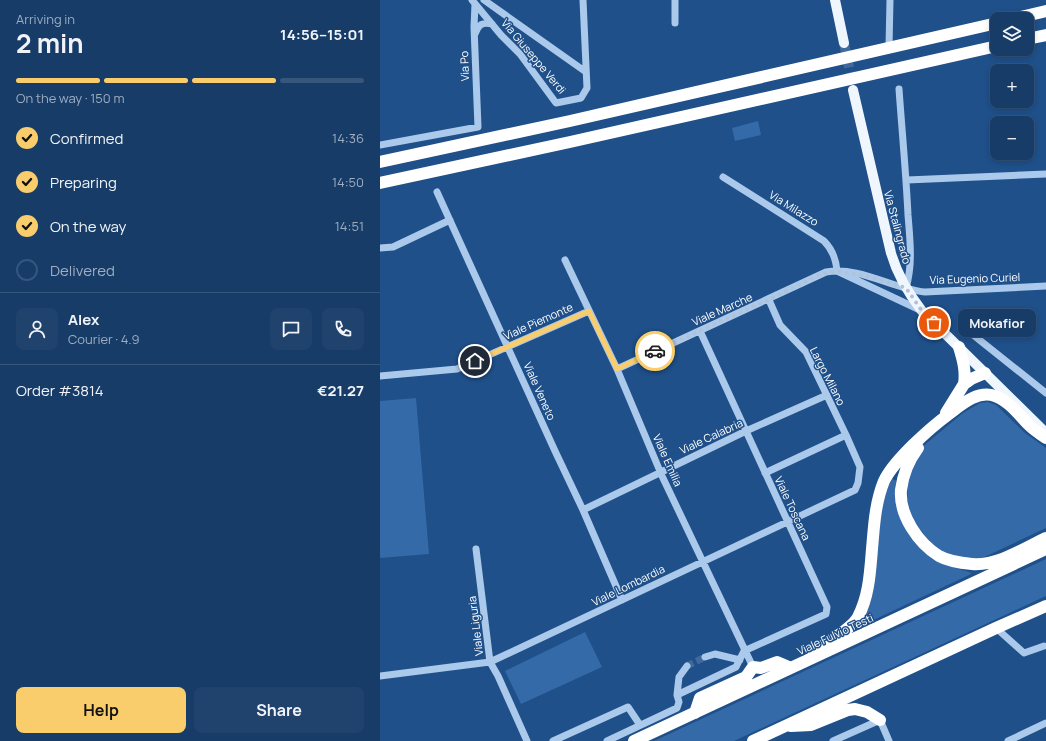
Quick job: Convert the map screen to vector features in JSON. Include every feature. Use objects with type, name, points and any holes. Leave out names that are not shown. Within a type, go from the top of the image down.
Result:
[{"type":"highway","points":[[1034,14],[1046,11]]},
{"type":"highway","points":[[380,162],[570,121],[990,24]]},
{"type":"highway","points":[[1034,38],[1046,35]]},
{"type":"highway","points":[[380,183],[990,48]]},
{"type":"highway","points":[[959,347],[964,368],[964,384]]},
{"type":"highway","points":[[985,373],[964,384],[939,421],[911,458],[904,474],[901,490],[903,508],[912,529],[925,545],[940,556],[956,562],[973,564],[991,562],[1008,556],[1046,538]]},
{"type":"highway","points":[[695,713],[700,698],[746,677],[753,667],[761,668],[777,662],[791,668],[858,619],[864,604],[869,584],[875,518],[878,499],[885,481],[893,466],[939,421],[972,398],[980,390],[985,373]]},
{"type":"highway","points":[[972,398],[989,395],[1001,398],[1034,430],[1046,438]]},
{"type":"highway","name":"Viale Fulvio Testi","points":[[634,741],[1046,549]]},
{"type":"highway","points":[[753,741],[1046,606]]},
{"type":"highway","points":[[784,726],[811,725],[848,710],[855,709],[867,712],[880,720]]},
{"type":"main road","points":[[835,0],[844,43]]},
{"type":"main road","name":"Via Stalingrado","points":[[854,90],[891,253],[896,268],[906,288],[922,311],[1046,432]]},
{"type":"street","name":"Via Giuseppe Verdi","points":[[474,2],[520,54],[556,103],[581,98],[587,88],[586,72],[484,0]]},
{"type":"street","points":[[583,0],[586,72]]},
{"type":"street","points":[[675,0],[675,23]]},
{"type":"street","points":[[890,0],[890,47]]},
{"type":"street","name":"Via Po","points":[[380,145],[478,127],[474,2]]},
{"type":"street","points":[[474,36],[480,25],[486,23],[492,24]]},
{"type":"street","points":[[899,89],[907,180],[910,264],[906,288]]},
{"type":"street","points":[[907,180],[1046,174]]},
{"type":"street","name":"Via Milazzo","points":[[723,176],[824,241],[834,254],[837,271]]},
{"type":"street","name":"Viale Veneto","points":[[437,192],[583,510],[622,600]]},
{"type":"street","points":[[380,248],[393,247],[450,220]]},
{"type":"street","name":"Viale Emilia","points":[[565,260],[617,369],[660,472],[753,667]]},
{"type":"street","points":[[837,271],[922,311]]},
{"type":"street","name":"Viale Marche","points":[[617,369],[819,275],[837,271],[863,275],[906,288]]},
{"type":"street","name":"Via Eugenio Curiel","points":[[906,288],[928,292],[1046,286]]},
{"type":"street","name":"Largo Milano","points":[[768,300],[780,325],[806,352],[860,467]]},
{"type":"street","name":"Viale Piemonte","points":[[380,376],[457,369],[589,311]]},
{"type":"street","name":"Viale Toscana","points":[[700,330],[827,607],[826,614],[744,650]]},
{"type":"street","points":[[967,330],[1046,393]]},
{"type":"street","name":"Viale Calabria","points":[[583,510],[746,431],[827,395]]},
{"type":"street","points":[[765,473],[846,435]]},
{"type":"street","name":"Viale Lombardia","points":[[380,676],[490,662],[854,490],[858,483],[860,467]]},
{"type":"street","name":"Viale Liguria","points":[[476,550],[490,662],[498,676],[527,741]]},
{"type":"street","points":[[996,628],[1024,653],[1044,646]]},
{"type":"street","points":[[677,695],[736,667],[744,650]]},
{"type":"street","points":[[705,657],[715,654],[740,660]]},
{"type":"street","points":[[607,741],[678,708],[679,702],[677,695],[679,677],[687,666]]},
{"type":"street","points":[[553,741],[628,707],[640,725]]},
{"type":"street","points":[[833,741],[880,720],[889,741]]},
{"type":"street","points":[[1008,741],[1046,723]]},
{"type":"shaded area","points":[[758,121],[761,135],[735,141],[732,128]]},
{"type":"shaded area","points":[[416,398],[429,554],[380,558],[380,401]]},
{"type":"shaded area","points":[[988,402],[996,405],[1025,433],[1046,448],[1046,528],[978,560],[949,556],[929,542],[913,520],[908,503],[907,486],[910,471],[922,447],[963,413],[980,403]]},
{"type":"shaded area","points":[[892,479],[897,481],[898,509],[953,567],[972,573],[865,624],[862,624],[862,620],[869,606],[874,588],[881,510],[885,493]]},
{"type":"shaded area","points":[[1046,559],[1046,596],[734,741],[654,741]]},
{"type":"shaded area","points":[[585,632],[602,667],[521,704],[505,671]]},
{"type":"tunnel","points":[[844,43],[853,86]]},
{"type":"tunnel","points":[[687,666],[705,657]]},
{"type":"way so far","points":[[655,351],[826,272],[837,271],[863,275],[906,288],[922,311],[934,323]]},
{"type":"place","name":"Mokafior","points":[[934,323]]},
{"type":"route","points":[[475,361],[589,311],[617,369],[655,351]]}]
